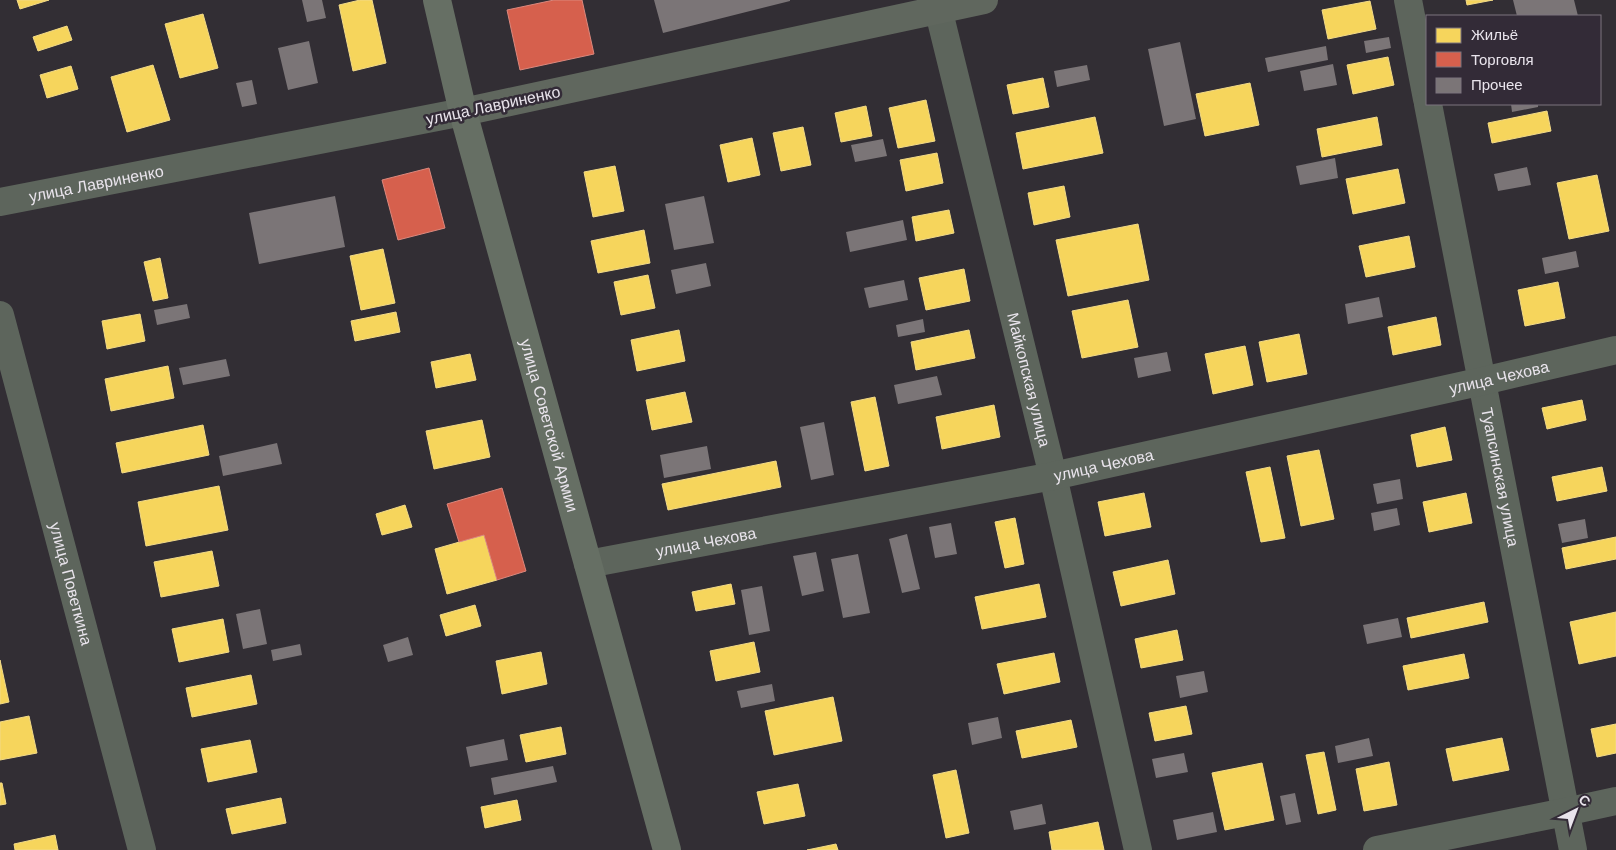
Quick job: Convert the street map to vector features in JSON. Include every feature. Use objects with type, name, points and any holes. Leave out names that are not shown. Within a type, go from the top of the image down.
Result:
[{"type":"main road","name":"улица Советской Армии","points":[[437,0],[463,112],[666,850]]},
{"type":"main road","name":"улица Лавриненко","points":[[463,112],[937,5],[984,0]]},
{"type":"street","points":[[1408,0],[1426,94]]},
{"type":"street","name":"Майкопская улица","points":[[937,5],[1054,476],[1138,850]]},
{"type":"street","name":"Туапсинская улица","points":[[1428,105],[1573,850]]},
{"type":"street","name":"улица Лавриненко","points":[[0,202],[463,112]]},
{"type":"street","name":"улица Поветкина","points":[[0,316],[142,850]]},
{"type":"street","name":"улица Чехова","points":[[588,564],[1054,476],[1616,350]]},
{"type":"street","points":[[1377,850],[1616,801]]},
{"type":"building: Жильё","points":[[17,0],[49,0],[20,9]]},
{"type":"building: Жильё","points":[[360,0],[372,0],[386,63],[353,71],[339,5]]},
{"type":"building: Жильё","points":[[1466,0],[1493,0],[1467,5]]},
{"type":"building: Жильё","points":[[1370,1],[1376,29],[1328,39],[1322,10]]},
{"type":"building: Жильё","points":[[203,14],[218,68],[180,78],[165,24]]},
{"type":"building: Жильё","points":[[67,26],[72,40],[38,51],[33,37]]},
{"type":"building: Жильё","points":[[1388,57],[1394,85],[1353,94],[1347,65]]},
{"type":"building: Жильё","points":[[153,65],[170,120],[127,132],[111,77]]},
{"type":"building: Жильё","points":[[71,66],[78,89],[47,98],[40,75]]},
{"type":"building: Жильё","points":[[1043,78],[1049,107],[1013,114],[1007,85]]},
{"type":"building: Жильё","points":[[1250,83],[1259,125],[1205,136],[1196,94]]},
{"type":"building: Жильё","points":[[926,100],[935,141],[898,148],[889,108]]},
{"type":"building: Жильё","points":[[866,106],[872,136],[841,142],[835,113]]},
{"type":"building: Жильё","points":[[1547,111],[1551,131],[1492,143],[1488,123]]},
{"type":"building: Жильё","points":[[1095,117],[1103,153],[1023,169],[1016,133]]},
{"type":"building: Жильё","points":[[1377,117],[1382,145],[1322,157],[1317,129]]},
{"type":"building: Жильё","points":[[803,127],[811,165],[781,171],[773,133]]},
{"type":"building: Жильё","points":[[752,138],[760,175],[728,182],[720,145]]},
{"type":"building: Жильё","points":[[937,153],[943,183],[906,191],[900,160]]},
{"type":"building: Жильё","points":[[615,166],[624,211],[593,217],[584,172]]},
{"type":"building: Жильё","points":[[1398,169],[1405,203],[1353,214],[1346,179]]},
{"type":"building: Жильё","points":[[1597,175],[1609,231],[1569,239],[1557,183]]},
{"type":"building: Жильё","points":[[1064,186],[1070,217],[1034,225],[1028,193]]},
{"type":"building: Жильё","points":[[949,210],[954,233],[916,241],[912,217]]},
{"type":"building: Жильё","points":[[1138,224],[1149,280],[1068,296],[1056,240]]},
{"type":"building: Жильё","points":[[644,230],[650,263],[598,273],[591,241]]},
{"type":"building: Жильё","points":[[1409,236],[1415,267],[1366,277],[1359,246]]},
{"type":"building: Жильё","points":[[383,249],[395,303],[361,310],[350,256]]},
{"type":"building: Жильё","points":[[160,258],[168,298],[153,301],[144,262]]},
{"type":"building: Жильё","points":[[964,269],[970,301],[926,310],[919,278]]},
{"type":"building: Жильё","points":[[648,275],[655,308],[621,315],[614,282]]},
{"type":"building: Жильё","points":[[1558,282],[1565,318],[1525,326],[1518,290]]},
{"type":"building: Жильё","points":[[1128,300],[1138,347],[1082,358],[1072,311]]},
{"type":"building: Жильё","points":[[396,312],[400,332],[355,341],[351,321]]},
{"type":"building: Жильё","points":[[140,314],[145,341],[107,349],[102,321]]},
{"type":"building: Жильё","points":[[1436,317],[1441,345],[1393,355],[1388,327]]},
{"type":"building: Жильё","points":[[679,330],[685,361],[637,371],[631,340]]},
{"type":"building: Жильё","points":[[969,330],[975,358],[916,370],[911,342]]},
{"type":"building: Жильё","points":[[1299,334],[1307,374],[1267,382],[1259,342]]},
{"type":"building: Жильё","points":[[1245,346],[1253,385],[1213,394],[1205,354]]},
{"type":"building: Жильё","points":[[470,354],[476,380],[436,388],[431,362]]},
{"type":"building: Жильё","points":[[168,366],[174,398],[111,411],[105,379]]},
{"type":"building: Жильё","points":[[685,392],[692,422],[652,430],[646,400]]},
{"type":"building: Жильё","points":[[875,397],[889,466],[865,471],[851,402]]},
{"type":"building: Жильё","points":[[1582,400],[1586,420],[1547,429],[1542,408]]},
{"type":"building: Жильё","points":[[994,405],[1000,437],[942,449],[936,417]]},
{"type":"building: Жильё","points":[[482,420],[490,457],[434,469],[426,431]]},
{"type":"building: Жильё","points":[[203,425],[209,455],[122,473],[116,443]]},
{"type":"building: Жильё","points":[[1445,427],[1452,460],[1417,467],[1411,435]]},
{"type":"building: Жильё","points":[[1319,450],[1334,519],[1301,526],[1287,456]]},
{"type":"building: Жильё","points":[[776,461],[781,487],[668,510],[662,484]]},
{"type":"building: Жильё","points":[[1270,467],[1285,538],[1261,542],[1246,472]]},
{"type":"building: Жильё","points":[[1602,467],[1607,491],[1557,501],[1552,477]]},
{"type":"building: Жильё","points":[[219,486],[228,530],[146,546],[138,502]]},
{"type":"building: Жильё","points":[[1144,493],[1151,527],[1105,536],[1098,502]]},
{"type":"building: Жильё","points":[[1466,493],[1472,523],[1429,532],[1423,502]]},
{"type":"building: Жильё","points":[[405,505],[412,527],[382,535],[376,514]]},
{"type":"building: Жильё","points":[[1015,518],[1024,564],[1005,568],[995,522]]},
{"type":"building: Жильё","points":[[484,535],[497,580],[447,594],[435,549]]},
{"type":"building: Жильё","points":[[1616,537],[1616,559],[1566,569],[1562,548]]},
{"type":"building: Жильё","points":[[212,551],[219,586],[161,597],[154,562]]},
{"type":"building: Жильё","points":[[1168,560],[1175,594],[1121,606],[1113,572]]},
{"type":"building: Жильё","points":[[731,584],[735,604],[696,611],[692,592]]},
{"type":"building: Жильё","points":[[1039,584],[1046,617],[982,629],[975,597]]},
{"type":"building: Жильё","points":[[1484,602],[1488,622],[1411,638],[1407,618]]},
{"type":"building: Жильё","points":[[475,605],[481,626],[446,636],[440,615]]},
{"type":"building: Жильё","points":[[1616,612],[1616,656],[1579,664],[1570,622]]},
{"type":"building: Жильё","points":[[223,619],[229,652],[179,662],[172,629]]},
{"type":"building: Жильё","points":[[1177,630],[1183,660],[1141,668],[1135,639]]},
{"type":"building: Жильё","points":[[754,642],[760,672],[716,681],[710,651]]},
{"type":"building: Жильё","points":[[541,652],[547,684],[502,694],[496,661]]},
{"type":"building: Жильё","points":[[1054,653],[1060,682],[1004,694],[997,664]]},
{"type":"building: Жильё","points":[[1464,654],[1469,678],[1408,690],[1403,666]]},
{"type":"building: Жильё","points":[[0,660],[9,702],[0,704]]},
{"type":"building: Жильё","points":[[251,675],[257,704],[192,717],[186,688]]},
{"type":"building: Жильё","points":[[833,697],[842,741],[774,755],[765,711]]},
{"type":"building: Жильё","points":[[1186,706],[1192,734],[1155,741],[1149,713]]},
{"type":"building: Жильё","points":[[29,716],[37,753],[0,760],[0,722]]},
{"type":"building: Жильё","points":[[1071,720],[1077,747],[1022,758],[1016,731]]},
{"type":"building: Жильё","points":[[1616,724],[1616,753],[1597,757],[1591,729]]},
{"type":"building: Жильё","points":[[561,727],[566,754],[526,762],[520,735]]},
{"type":"building: Жильё","points":[[1502,738],[1509,770],[1453,781],[1446,749]]},
{"type":"building: Жильё","points":[[250,740],[257,772],[208,782],[201,749]]},
{"type":"building: Жильё","points":[[1324,752],[1336,810],[1318,814],[1306,755]]},
{"type":"building: Жильё","points":[[1389,762],[1397,805],[1364,811],[1356,769]]},
{"type":"building: Жильё","points":[[1262,763],[1274,820],[1225,830],[1212,773]]},
{"type":"building: Жильё","points":[[956,770],[969,833],[946,838],[933,775]]},
{"type":"building: Жильё","points":[[0,783],[2,783],[6,804],[0,805]]},
{"type":"building: Жильё","points":[[798,784],[805,816],[764,824],[757,792]]},
{"type":"building: Жильё","points":[[281,798],[286,823],[232,834],[226,809]]},
{"type":"building: Жильё","points":[[517,800],[521,820],[485,828],[481,807]]},
{"type":"building: Жильё","points":[[1098,822],[1104,850],[1052,850],[1049,832]]},
{"type":"building: Жильё","points":[[55,835],[58,850],[15,850],[14,844]]},
{"type":"building: Жильё","points":[[836,844],[838,850],[807,850]]},
{"type":"building: Торговля","points":[[554,0],[582,0],[594,54],[520,70],[507,10]]},
{"type":"building: Торговля","points":[[429,168],[445,228],[398,240],[382,180]]},
{"type":"building: Торговля","points":[[502,488],[526,571],[497,580],[484,535],[459,542],[447,504]]},
{"type":"building: Прочее","points":[[302,0],[322,0],[326,18],[307,22]]},
{"type":"building: Прочее","points":[[654,0],[790,0],[790,1],[663,33]]},
{"type":"building: Прочее","points":[[1513,0],[1574,0],[1578,15],[1517,15]]},
{"type":"building: Прочее","points":[[1389,37],[1391,48],[1366,53],[1364,41]]},
{"type":"building: Прочее","points":[[309,41],[318,83],[288,90],[278,48]]},
{"type":"building: Прочее","points":[[1180,42],[1196,119],[1164,126],[1148,49]]},
{"type":"building: Прочее","points":[[1326,46],[1328,60],[1268,72],[1265,58]]},
{"type":"building: Прочее","points":[[1333,64],[1337,85],[1304,91],[1300,71]]},
{"type":"building: Прочее","points":[[1087,65],[1090,80],[1057,87],[1054,71]]},
{"type":"building: Прочее","points":[[252,80],[257,104],[242,107],[236,83]]},
{"type":"building: Прочее","points":[[1511,105],[1538,105],[1538,107],[1512,112]]},
{"type":"building: Прочее","points":[[883,139],[887,156],[855,162],[851,145]]},
{"type":"building: Прочее","points":[[1335,158],[1338,178],[1300,185],[1296,166]]},
{"type":"building: Прочее","points":[[1527,167],[1531,185],[1498,191],[1494,174]]},
{"type":"building: Прочее","points":[[335,196],[345,247],[259,264],[249,213]]},
{"type":"building: Прочее","points":[[704,196],[714,243],[674,250],[665,204]]},
{"type":"building: Прочее","points":[[903,220],[907,240],[850,252],[846,232]]},
{"type":"building: Прочее","points":[[1576,251],[1579,267],[1545,274],[1542,258]]},
{"type":"building: Прочее","points":[[706,263],[711,286],[676,294],[671,270]]},
{"type":"building: Прочее","points":[[904,280],[908,300],[869,308],[864,288]]},
{"type":"building: Прочее","points":[[1379,297],[1383,317],[1348,324],[1345,304]]},
{"type":"building: Прочее","points":[[187,304],[190,318],[157,325],[154,310]]},
{"type":"building: Прочее","points":[[923,319],[925,332],[898,337],[896,325]]},
{"type":"building: Прочее","points":[[1167,352],[1171,371],[1138,378],[1134,358]]},
{"type":"building: Прочее","points":[[226,359],[230,376],[183,385],[179,368]]},
{"type":"building: Прочее","points":[[937,376],[942,395],[898,404],[894,385]]},
{"type":"building: Прочее","points":[[824,422],[834,475],[811,480],[800,427]]},
{"type":"building: Прочее","points":[[277,443],[282,464],[223,476],[219,456]]},
{"type":"building: Прочее","points":[[707,446],[711,469],[664,478],[660,455]]},
{"type":"building: Прочее","points":[[1400,479],[1403,499],[1377,504],[1373,484]]},
{"type":"building: Прочее","points":[[1397,508],[1400,525],[1374,531],[1371,513]]},
{"type":"building: Прочее","points":[[1585,519],[1588,538],[1562,543],[1558,524]]},
{"type":"building: Прочее","points":[[951,523],[957,554],[935,558],[929,527]]},
{"type":"building: Прочее","points":[[907,534],[920,589],[902,593],[889,539]]},
{"type":"building: Прочее","points":[[816,552],[824,591],[802,596],[793,556]]},
{"type":"building: Прочее","points":[[858,554],[870,613],[843,618],[831,559]]},
{"type":"building: Прочее","points":[[762,586],[770,631],[749,635],[741,590]]},
{"type":"building: Прочее","points":[[260,609],[267,644],[243,649],[236,614]]},
{"type":"building: Прочее","points":[[1398,618],[1402,637],[1367,644],[1363,625]]},
{"type":"building: Прочее","points":[[408,637],[413,655],[388,662],[383,645]]},
{"type":"building: Прочее","points":[[300,644],[302,655],[273,661],[271,650]]},
{"type":"building: Прочее","points":[[1204,671],[1208,692],[1180,698],[1176,676]]},
{"type":"building: Прочее","points":[[772,684],[775,701],[741,708],[737,691]]},
{"type":"building: Прочее","points":[[998,717],[1002,738],[972,745],[968,723]]},
{"type":"building: Прочее","points":[[1369,738],[1373,756],[1338,763],[1335,746]]},
{"type":"building: Прочее","points":[[504,739],[508,760],[470,767],[466,747]]},
{"type":"building: Прочее","points":[[1184,753],[1188,772],[1156,778],[1152,759]]},
{"type":"building: Прочее","points":[[553,766],[557,782],[494,795],[491,778]]},
{"type":"building: Прочее","points":[[1295,793],[1301,822],[1286,825],[1280,796]]},
{"type":"building: Прочее","points":[[1042,804],[1046,824],[1014,830],[1010,811]]},
{"type":"building: Прочее","points":[[1213,812],[1217,832],[1177,840],[1173,820]]}]
